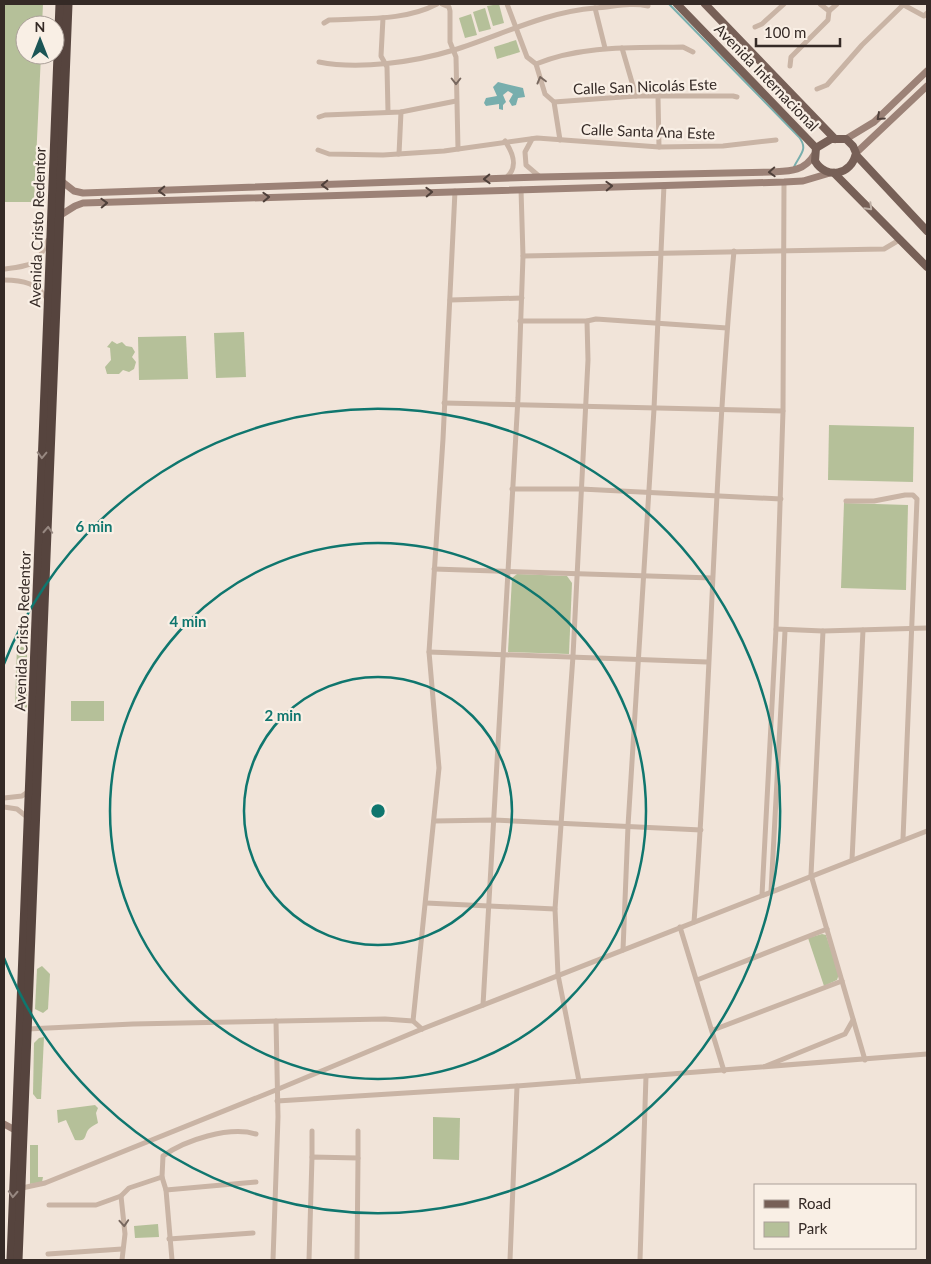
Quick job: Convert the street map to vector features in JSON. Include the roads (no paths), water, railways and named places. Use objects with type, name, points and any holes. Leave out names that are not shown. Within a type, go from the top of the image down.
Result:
[{"type":"highway","name":"Avenida Cristo Redentor","points":[[11,1260],[60,4]]},
{"type":"highway","name":"Avenida Cristo Redentor","points":[[18,1260],[68,4]]},
{"type":"main road","name":"Avenida Internacional","points":[[677,4],[815,151]]},
{"type":"main road","name":"Avenida Internacional","points":[[705,4],[835,139]]},
{"type":"main road","points":[[60,180],[74,192],[83,193],[464,179],[786,171],[803,167],[825,140],[846,139],[874,122],[927,71]]},
{"type":"main road","points":[[59,216],[75,206],[83,204],[803,181],[848,168],[856,154],[927,86]]},
{"type":"main road","points":[[895,103],[902,110]]},
{"type":"main road","points":[[846,139],[853,146],[856,154],[927,231]]},
{"type":"main road","points":[[815,151],[818,165],[832,173],[901,239],[927,267]]},
{"type":"main road","points":[[576,188],[577,176]]},
{"type":"main road","points":[[464,179],[464,191]]},
{"type":"main road","points":[[297,186],[298,196]]},
{"type":"main road","points":[[83,193],[83,204]]},
{"type":"main road","points":[[4,1124],[15,1130]]},
{"type":"street","points":[[324,23],[329,20],[383,18],[425,10],[437,4]]},
{"type":"street","points":[[442,4],[449,7],[450,42],[456,57],[456,101],[459,122],[458,149]]},
{"type":"street","points":[[506,4],[527,57],[536,64],[545,94],[554,102],[560,140]]},
{"type":"street","points":[[319,62],[333,64],[384,63],[454,50],[516,26],[579,6],[595,8],[638,4],[648,6]]},
{"type":"street","points":[[755,27],[762,24],[784,4]]},
{"type":"street","points":[[820,4],[829,12]]},
{"type":"street","points":[[790,66],[791,57],[828,20],[829,12],[837,4]]},
{"type":"street","points":[[817,89],[828,85],[862,46],[903,4],[918,14],[924,16],[927,13]]},
{"type":"street","points":[[595,8],[605,48]]},
{"type":"street","points":[[383,18],[381,56],[387,67],[388,112]]},
{"type":"street","points":[[536,64],[605,48],[683,48],[693,52]]},
{"type":"street","points":[[622,48],[636,96]]},
{"type":"street","name":"Calle San Nicolás Este","points":[[554,102],[636,96],[732,96],[737,98]]},
{"type":"street","points":[[658,97],[659,147]]},
{"type":"street","points":[[319,117],[325,115],[401,112],[456,101]]},
{"type":"street","points":[[399,154],[401,112]]},
{"type":"street","points":[[532,139],[525,152],[526,165],[540,177]]},
{"type":"street","name":"Calle Santa Ana Este","points":[[318,150],[329,154],[399,154],[458,149],[505,141],[532,139],[659,147],[724,146],[776,140]]},
{"type":"street","points":[[505,141],[514,161],[511,174],[506,178]]},
{"type":"street","points":[[762,895],[781,499],[784,182]]},
{"type":"street","points":[[623,950],[628,826],[640,660],[642,575],[654,409],[656,324],[664,185]]},
{"type":"street","points":[[483,1005],[522,298],[521,189]]},
{"type":"street","points":[[413,1021],[439,768],[430,652],[455,191]]},
{"type":"street","points":[[4,269],[33,263],[44,253],[50,235]]},
{"type":"street","points":[[523,256],[884,249],[901,239]]},
{"type":"street","points":[[694,922],[701,830],[707,662],[721,408],[734,251]]},
{"type":"street","points":[[4,280],[15,280],[35,286],[48,302]]},
{"type":"street","points":[[450,300],[522,298]]},
{"type":"street","points":[[520,321],[586,321],[596,319],[727,328]]},
{"type":"street","points":[[579,1081],[558,975],[555,909],[573,656],[588,360],[586,321]]},
{"type":"street","points":[[444,403],[586,408],[721,408],[783,411]]},
{"type":"street","points":[[512,489],[581,489],[781,499]]},
{"type":"street","points":[[846,500],[874,501],[905,495],[913,496],[917,499],[903,839]]},
{"type":"street","points":[[434,569],[712,578]]},
{"type":"street","points":[[776,629],[823,631],[927,628]]},
{"type":"street","points":[[771,892],[786,630]]},
{"type":"street","points":[[852,860],[863,630]]},
{"type":"street","points":[[823,631],[811,875],[866,1060]]},
{"type":"street","points":[[430,652],[503,653],[707,662]]},
{"type":"street","points":[[4,798],[22,796],[30,791]]},
{"type":"street","points":[[4,807],[17,808],[28,819]]},
{"type":"street","points":[[434,821],[494,820],[701,830]]},
{"type":"street","points":[[22,1188],[45,1183],[422,1029],[927,830]]},
{"type":"street","points":[[426,903],[555,909]]},
{"type":"street","points":[[680,927],[724,1071]]},
{"type":"street","points":[[697,980],[827,929]]},
{"type":"street","points":[[713,1030],[842,980]]},
{"type":"street","points":[[26,1029],[385,1019],[413,1021],[422,1029]]},
{"type":"street","points":[[761,1068],[845,1034],[853,1020]]},
{"type":"street","points":[[273,1260],[278,1101],[276,1090],[276,1021]]},
{"type":"street","points":[[278,1101],[517,1086],[927,1054]]},
{"type":"street","points":[[640,1260],[646,1076]]},
{"type":"street","points":[[510,1260],[517,1086]]},
{"type":"street","points":[[309,1260],[312,1131]]},
{"type":"street","points":[[357,1260],[358,1131]]},
{"type":"street","points":[[172,1260],[166,1190],[162,1177],[163,1156],[170,1151],[209,1135],[249,1132],[256,1134]]},
{"type":"street","points":[[312,1157],[358,1158]]},
{"type":"street","points":[[49,1205],[96,1205],[121,1196],[129,1188],[162,1177]]},
{"type":"street","points":[[166,1190],[256,1182]]},
{"type":"street","points":[[121,1196],[125,1245],[122,1249],[122,1260]]},
{"type":"street","points":[[169,1239],[253,1233]]},
{"type":"street","points":[[48,1254],[122,1249]]},
{"type":"water","points":[[498,82],[523,88],[525,97],[518,98],[516,105],[512,106],[509,101],[513,94],[508,91],[503,95],[506,102],[503,105],[503,110],[499,109],[499,104],[486,106],[484,103],[486,98],[497,96],[493,87]]},
{"type":"waterway","points":[[669,4],[799,137],[803,149],[794,167]]}]
